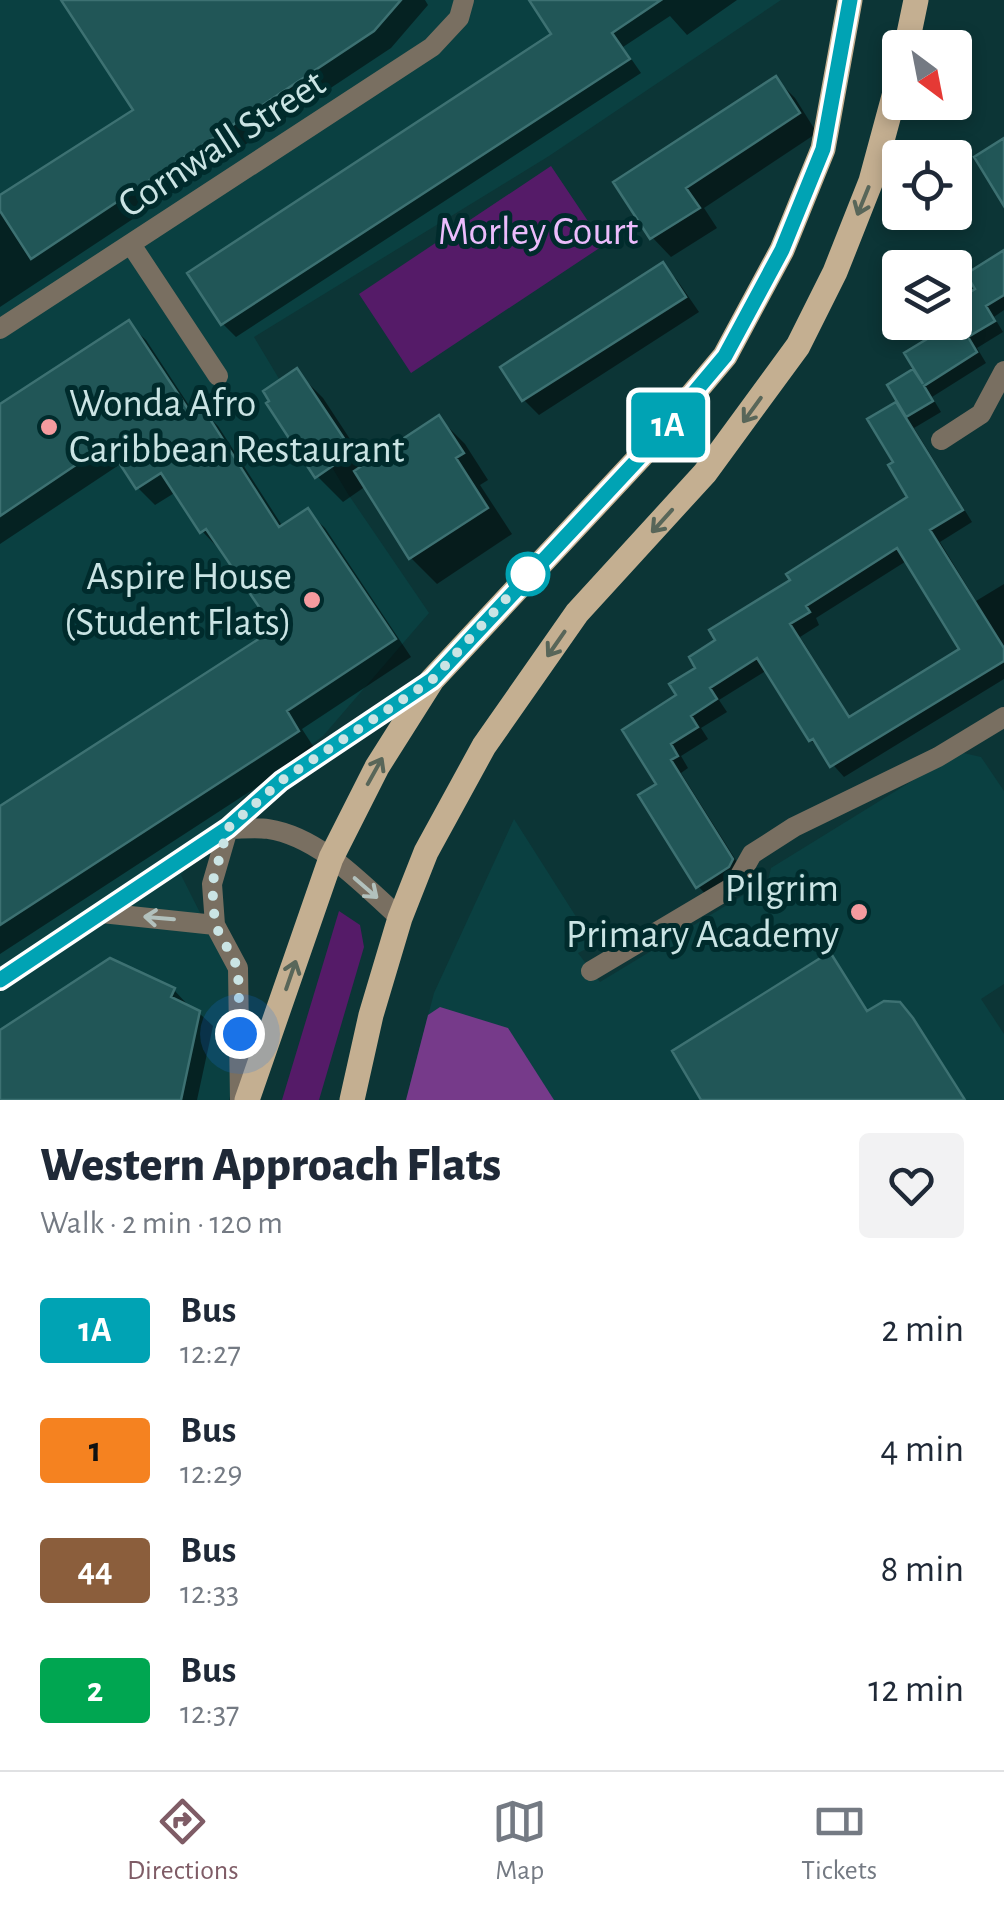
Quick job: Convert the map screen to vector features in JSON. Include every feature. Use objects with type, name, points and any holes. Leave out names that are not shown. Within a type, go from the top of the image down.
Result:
[{"type":"main road","points":[[244,1100],[331,858],[377,766],[432,680],[641,456],[725,356],[782,250],[823,149],[850,0]]},
{"type":"main road","points":[[912,30],[920,4]]},
{"type":"main road","points":[[352,1100],[371,1015],[400,918],[426,852],[484,746],[578,613],[705,473],[798,346],[835,272],[871,181],[888,120]]},
{"type":"street","name":"Cornwall Street","points":[[0,329],[432,47],[459,18],[464,0]]},
{"type":"street","points":[[132,246],[218,376]]},
{"type":"street","points":[[941,440],[981,414],[1004,371]]},
{"type":"street","points":[[0,980],[228,828],[281,781],[432,680]]},
{"type":"street","points":[[590,970],[734,886],[752,854],[794,827],[938,757],[998,720],[1004,742]]},
{"type":"street","points":[[228,828],[268,828],[296,836],[331,858],[400,918]]},
{"type":"street","points":[[228,828],[212,884],[215,925],[238,968],[244,1100]]},
{"type":"street","points":[[102,912],[215,925]]},
{"type":"shaded area","points":[[0,0],[781,0],[549,156],[254,337],[348,494],[429,613],[323,736],[245,795],[181,875],[250,1012],[229,1100],[0,1100]]},
{"type":"shaded area","name":"Pilgrim Primary Academy","points":[[959,752],[981,757],[1004,791],[1004,984],[981,999],[1004,1034],[1004,1100],[406,1100],[434,993],[514,819],[594,945],[578,953],[600,982],[768,880],[771,868]]},
{"type":"shaded area","points":[[440,1007],[508,1028],[554,1100],[406,1100],[428,1015]]},
{"type":"green space","name":"Morley Court","points":[[551,166],[604,245],[411,373],[359,294]]},
{"type":"green space","points":[[339,911],[360,925],[364,947],[319,1100],[282,1100]]},
{"type":"building","points":[[61,0],[401,0],[374,31],[31,259],[0,211],[0,195],[133,110]]},
{"type":"building","name":"Morley Court","points":[[529,0],[661,0],[612,33],[630,59],[221,325],[187,273],[551,34]]},
{"type":"building","name":"Morley Court","points":[[776,76],[800,113],[686,188],[700,208],[650,239],[613,182]]},
{"type":"building","points":[[1004,138],[1004,206],[974,157]]},
{"type":"building","points":[[1004,250],[1004,295],[986,306],[995,321],[972,335],[975,289],[972,270]]},
{"type":"building","name":"Morley Court","points":[[663,262],[686,297],[522,401],[500,367]]},
{"type":"building","points":[[129,320],[190,412],[201,405],[279,527],[308,508],[396,639],[287,711],[299,731],[0,925],[0,806],[274,629],[206,529],[200,533],[161,473],[136,489],[107,444],[0,516],[0,404]]},
{"type":"building","points":[[925,340],[970,340],[977,352],[924,386],[933,401],[906,417],[887,385],[913,369],[923,384],[904,353]]},
{"type":"building","points":[[297,368],[353,452],[315,478],[266,403],[269,401],[263,391]]},
{"type":"building","points":[[896,402],[963,510],[930,530],[1004,648],[1004,661],[830,767],[757,658],[710,688],[717,699],[691,716],[698,727],[671,744],[678,756],[671,760],[733,859],[729,867],[696,888],[638,795],[656,784],[622,730],[676,695],[669,684],[695,668],[689,657],[715,640],[709,630],[790,580],[786,574],[907,497],[888,465],[893,462],[867,419]],"holes":[[[897,548],[959,649],[849,717],[790,624],[810,612],[806,606]]]},
{"type":"building","points":[[439,415],[464,453],[456,458],[488,508],[409,559],[354,471]]},
{"type":"building","points":[[830,952],[867,1011],[884,1001],[900,1002],[965,1100],[701,1100],[672,1051]]},
{"type":"building","points":[[110,958],[175,988],[171,997],[200,1011],[181,1100],[0,1100],[0,1030]]},
{"type":"bus line","name":"1A","points":[[0,980],[173,867],[228,828],[281,781],[432,680],[641,456],[725,356],[782,250],[823,149],[850,0]]},
{"type":"place","name":"Wonda Afro Caribbean Restaurant","points":[[49,427]]},
{"type":"place","name":"Aspire House (Student Flats)","points":[[312,600]]},
{"type":"place","name":"Pilgrim Primary Academy","points":[[859,912]]},
{"type":"route","points":[[240,1034],[238,968],[215,925],[212,884],[228,828],[281,781],[432,680],[535,567],[528,574]]}]
